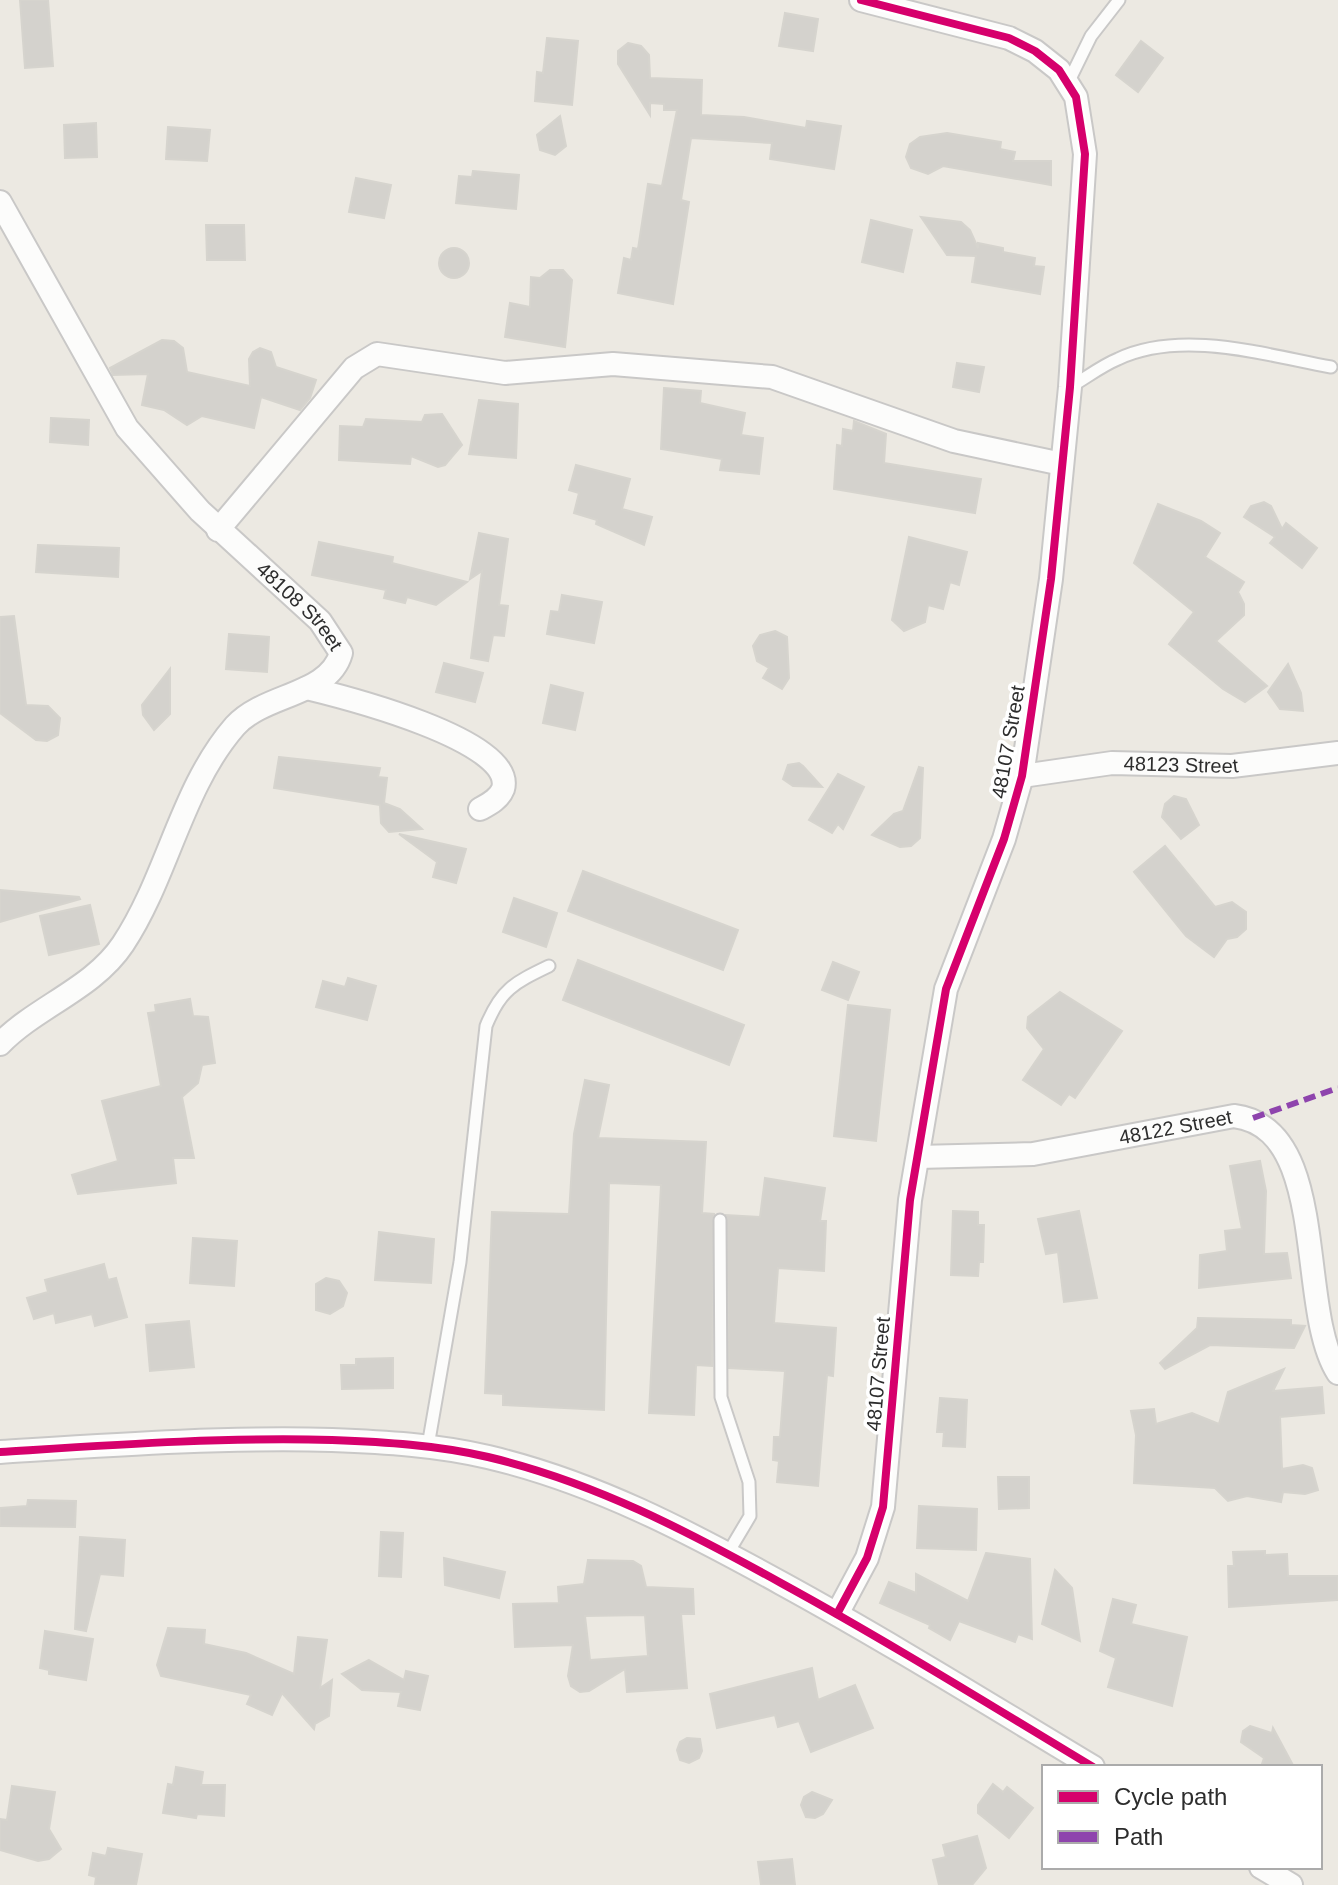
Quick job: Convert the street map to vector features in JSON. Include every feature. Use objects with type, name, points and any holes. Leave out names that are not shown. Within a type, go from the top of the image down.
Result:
[{"type":"street","name":"48107 Street","points":[[837,1614],[867,1558],[883,1507],[910,1200],[946,989],[1004,839],[1022,776],[1051,579],[1070,387],[1085,154],[1083,120],[1076,97],[1059,70],[1035,51],[1009,38],[861,0]]},
{"type":"street","name":"48108 Street","points":[[0,202],[127,428],[218,530],[333,636],[341,653],[337,667],[324,680],[263,704],[235,727],[207,766],[141,912],[122,945],[85,982],[0,1044]]},
{"type":"street","points":[[218,530],[354,368],[377,354],[505,373],[613,364],[772,377],[926,433],[1062,464]]},
{"type":"street","points":[[307,688],[378,706],[437,728],[489,760],[503,779],[503,789],[498,798],[480,809]]},
{"type":"street","name":"48123 Street","points":[[1022,776],[1112,763],[1232,766],[1338,753]]},
{"type":"street","name":"48122 Street","points":[[918,1157],[1033,1154],[1234,1116],[1253,1118],[1281,1143],[1291,1160],[1301,1198],[1321,1330],[1338,1373]]},
{"type":"street","points":[[0,1452],[191,1440],[276,1439],[428,1446],[488,1457],[614,1496],[728,1553],[837,1614],[1090,1765]]},
{"type":"street","points":[[1264,1869],[1288,1884]]},
{"type":"lane","points":[[1068,83],[1091,36],[1119,0]]},
{"type":"lane","points":[[1070,387],[1118,358],[1146,349],[1206,347],[1331,367]]},
{"type":"lane","points":[[428,1446],[460,1262],[486,1026],[501,995],[514,983],[549,966]]},
{"type":"lane","points":[[720,1220],[721,1397],[749,1482],[750,1516],[728,1553]]},
{"type":"building","points":[[20,0],[48,0],[53,66],[25,68]]},
{"type":"building","points":[[785,13],[818,19],[813,51],[779,46]]},
{"type":"building","points":[[547,38],[578,41],[572,105],[535,101],[537,72],[543,73]]},
{"type":"building","points":[[1141,41],[1163,58],[1138,92],[1116,75]]},
{"type":"building","points":[[628,43],[641,46],[649,55],[650,78],[702,80],[701,115],[744,117],[806,128],[807,121],[841,126],[834,169],[770,159],[772,143],[691,138],[681,200],[689,202],[673,304],[618,293],[624,258],[631,260],[633,248],[638,249],[648,184],[662,186],[677,110],[664,110],[664,104],[650,103],[650,115],[618,64],[618,51]]},
{"type":"building","points":[[560,116],[566,146],[555,155],[540,150],[537,135]]},
{"type":"building","points":[[96,123],[97,157],[65,158],[64,125]]},
{"type":"building","points":[[168,127],[210,130],[207,161],[166,159]]},
{"type":"building","points":[[947,133],[1001,142],[1000,149],[1015,152],[1013,161],[1051,161],[1051,185],[943,166],[928,174],[911,168],[906,157],[910,144],[920,137]]},
{"type":"building","points":[[473,171],[519,175],[516,209],[456,203],[459,176],[472,177]]},
{"type":"building","points":[[356,178],[391,185],[384,218],[349,212]]},
{"type":"building","points":[[921,217],[961,222],[970,230],[978,248],[978,243],[1035,258],[1034,266],[1044,267],[1040,294],[972,282],[976,256],[947,255]]},
{"type":"building","points":[[871,220],[912,230],[903,272],[862,262]]},
{"type":"building","points":[[206,225],[244,225],[245,260],[207,260]]},
{"type":"building","points":[[454,248],[464,253],[469,263],[464,273],[454,278],[444,273],[439,263],[444,253]]},
{"type":"building","points":[[550,270],[563,270],[572,280],[565,347],[505,337],[510,303],[530,307],[531,277],[540,278]]},
{"type":"building","points":[[162,340],[174,341],[183,348],[187,372],[250,386],[249,359],[260,348],[271,352],[276,367],[316,380],[310,398],[300,410],[261,397],[254,428],[202,416],[187,425],[164,410],[142,405],[148,374],[113,375],[110,368]]},
{"type":"building","points":[[957,363],[984,367],[979,392],[953,387]]},
{"type":"building","points":[[664,388],[701,391],[700,403],[745,413],[741,435],[763,438],[759,474],[720,470],[722,459],[661,449]]},
{"type":"building","points":[[479,400],[518,404],[516,458],[469,454]]},
{"type":"building","points":[[442,414],[462,445],[445,465],[438,467],[411,456],[410,464],[339,460],[340,426],[363,427],[366,419],[422,422],[425,415]]},
{"type":"building","points":[[51,418],[89,420],[88,445],[50,442]]},
{"type":"building","points":[[854,421],[886,434],[884,463],[981,479],[975,513],[834,489],[837,445],[842,446],[843,429],[853,431]]},
{"type":"building","points":[[576,465],[630,479],[622,509],[652,517],[644,545],[596,524],[597,520],[574,513],[579,493],[569,490]]},
{"type":"building","points":[[1264,502],[1271,506],[1282,529],[1286,523],[1317,548],[1302,568],[1270,543],[1275,537],[1244,517],[1251,506]]},
{"type":"building","points":[[1158,504],[1201,521],[1220,533],[1205,557],[1244,582],[1238,592],[1244,604],[1244,615],[1216,641],[1267,686],[1245,702],[1223,689],[1169,644],[1194,612],[1134,563]]},
{"type":"building","points":[[479,533],[508,539],[499,605],[508,606],[504,636],[493,635],[488,661],[471,658],[482,571],[470,579]]},
{"type":"building","points":[[909,537],[967,552],[959,585],[950,582],[943,609],[928,605],[925,622],[904,631],[892,620]]},
{"type":"building","points":[[319,542],[393,557],[392,563],[467,582],[436,605],[407,597],[405,603],[384,598],[386,590],[312,575]]},
{"type":"building","points":[[38,545],[119,548],[118,577],[36,572]]},
{"type":"building","points":[[562,595],[602,602],[594,643],[547,634],[551,611],[559,612]]},
{"type":"building","points":[[14,616],[26,705],[48,706],[60,718],[58,735],[47,741],[36,740],[0,713],[0,617]]},
{"type":"building","points":[[775,631],[787,637],[789,678],[782,689],[763,678],[769,668],[757,661],[753,646],[760,635]]},
{"type":"building","points":[[229,634],[269,637],[267,672],[226,669]]},
{"type":"building","points":[[444,663],[483,673],[475,702],[436,692]]},
{"type":"building","points":[[1288,664],[1301,693],[1303,711],[1280,709],[1268,692]]},
{"type":"building","points":[[170,669],[170,714],[154,730],[143,715],[142,705]]},
{"type":"building","points":[[551,685],[583,693],[575,730],[543,723]]},
{"type":"building","points":[[279,757],[380,768],[378,777],[387,778],[384,803],[400,809],[422,829],[389,832],[381,823],[380,805],[274,788]]},
{"type":"building","points":[[799,763],[822,787],[793,786],[783,779],[788,765]]},
{"type":"building","points":[[919,767],[923,768],[920,838],[911,846],[900,847],[872,835],[894,814],[903,811]]},
{"type":"building","points":[[838,774],[864,787],[843,829],[838,824],[832,833],[809,820]]},
{"type":"building","points":[[1174,796],[1186,799],[1199,825],[1181,839],[1162,817],[1165,804]]},
{"type":"building","points":[[399,834],[466,849],[456,883],[433,877],[437,862]]},
{"type":"building","points":[[1165,846],[1215,907],[1232,902],[1246,912],[1246,929],[1237,937],[1227,939],[1214,957],[1186,936],[1134,872]]},
{"type":"building","points":[[583,871],[738,930],[723,970],[568,911]]},
{"type":"building","points":[[0,890],[79,897],[80,899],[0,922]]},
{"type":"building","points":[[514,898],[557,913],[546,947],[503,932]]},
{"type":"building","points":[[90,905],[99,944],[49,955],[40,916]]},
{"type":"building","points":[[578,960],[744,1025],[729,1065],[563,1000]]},
{"type":"building","points":[[833,962],[859,972],[848,1000],[822,990]]},
{"type":"building","points":[[348,978],[376,986],[367,1020],[316,1007],[323,981],[345,987]]},
{"type":"building","points":[[1060,992],[1122,1031],[1075,1098],[1069,1094],[1061,1105],[1023,1080],[1044,1049],[1027,1028],[1028,1017]]},
{"type":"building","points":[[190,999],[193,1016],[208,1017],[215,1063],[202,1065],[198,1083],[182,1097],[194,1158],[173,1158],[176,1183],[78,1194],[72,1175],[118,1161],[102,1101],[161,1086],[148,1013],[156,1012],[155,1005]]},
{"type":"building","points":[[848,1005],[890,1010],[876,1141],[834,1136]]},
{"type":"building","points":[[585,1080],[609,1085],[598,1138],[706,1142],[702,1213],[714,1214],[712,1366],[696,1365],[694,1415],[649,1413],[661,1185],[609,1183],[604,1410],[503,1405],[503,1394],[485,1393],[492,1212],[569,1214],[574,1134]]},
{"type":"building","points":[[1260,1161],[1266,1191],[1264,1254],[1287,1253],[1291,1278],[1199,1288],[1200,1255],[1227,1251],[1225,1231],[1242,1229],[1230,1166]]},
{"type":"building","points":[[765,1178],[825,1188],[820,1221],[826,1221],[824,1271],[778,1268],[774,1323],[836,1328],[833,1376],[827,1375],[818,1486],[777,1482],[779,1461],[773,1460],[774,1437],[780,1437],[785,1371],[729,1368],[726,1215],[760,1217]]},
{"type":"building","points":[[953,1211],[978,1212],[978,1225],[984,1225],[983,1262],[979,1262],[978,1276],[951,1275]]},
{"type":"building","points":[[1079,1211],[1097,1298],[1064,1302],[1058,1252],[1046,1254],[1038,1219]]},
{"type":"building","points":[[379,1232],[434,1239],[431,1283],[375,1280]]},
{"type":"building","points":[[193,1238],[237,1241],[234,1286],[190,1283]]},
{"type":"building","points":[[104,1264],[108,1280],[116,1278],[127,1317],[95,1326],[92,1314],[56,1323],[54,1313],[34,1319],[27,1298],[48,1292],[45,1280]]},
{"type":"building","points":[[326,1278],[339,1281],[347,1293],[343,1306],[330,1314],[316,1310],[316,1284]]},
{"type":"building","points":[[1198,1318],[1291,1320],[1291,1325],[1305,1326],[1294,1348],[1210,1345],[1165,1369],[1160,1363],[1197,1328]]},
{"type":"building","points":[[189,1321],[194,1367],[150,1371],[146,1325]]},
{"type":"building","points":[[393,1358],[393,1388],[342,1389],[341,1365],[356,1365],[356,1359]]},
{"type":"building","points":[[1284,1369],[1273,1391],[1322,1387],[1324,1413],[1280,1417],[1282,1469],[1303,1465],[1312,1468],[1318,1490],[1305,1494],[1283,1492],[1281,1502],[1247,1496],[1228,1501],[1215,1488],[1134,1483],[1136,1435],[1131,1411],[1154,1409],[1156,1424],[1192,1413],[1219,1424],[1228,1392]]},
{"type":"building","points":[[940,1398],[967,1400],[965,1447],[943,1446],[944,1432],[937,1432]]},
{"type":"building","points":[[998,1477],[1029,1477],[1029,1508],[999,1509]]},
{"type":"building","points":[[28,1500],[76,1501],[75,1527],[0,1526],[0,1508],[27,1506]]},
{"type":"building","points":[[919,1506],[977,1509],[976,1550],[917,1548]]},
{"type":"building","points":[[381,1532],[403,1533],[401,1577],[379,1576]]},
{"type":"building","points":[[80,1537],[125,1540],[123,1576],[100,1574],[86,1631],[75,1629]]},
{"type":"building","points":[[1265,1551],[1265,1555],[1287,1554],[1288,1576],[1338,1576],[1338,1600],[1229,1607],[1228,1566],[1234,1566],[1233,1552]]},
{"type":"building","points":[[986,1553],[1030,1559],[1032,1639],[1018,1634],[1015,1642],[959,1621],[950,1640],[929,1628],[930,1625],[880,1603],[889,1582],[916,1593],[916,1574],[968,1601]]},
{"type":"building","points":[[444,1558],[505,1572],[499,1598],[445,1585]]},
{"type":"building","points":[[588,1560],[633,1561],[641,1566],[646,1587],[693,1589],[694,1614],[681,1614],[687,1688],[627,1692],[625,1669],[589,1691],[580,1692],[571,1686],[568,1676],[573,1645],[515,1647],[513,1604],[559,1603],[558,1587],[584,1584]],"holes":[[[645,1615],[648,1656],[590,1660],[585,1616]]]},
{"type":"building","points":[[1055,1570],[1072,1588],[1080,1641],[1042,1624]]},
{"type":"building","points":[[1113,1599],[1136,1605],[1131,1624],[1187,1637],[1172,1706],[1108,1687],[1116,1658],[1100,1651]]},
{"type":"building","points":[[168,1628],[205,1630],[204,1644],[246,1653],[294,1674],[298,1637],[327,1640],[320,1688],[332,1680],[329,1716],[315,1724],[314,1729],[282,1693],[272,1715],[247,1704],[251,1695],[161,1676],[157,1665]]},
{"type":"building","points":[[45,1631],[93,1639],[86,1680],[49,1674],[49,1670],[40,1668]]},
{"type":"building","points":[[369,1660],[404,1680],[406,1671],[428,1676],[420,1710],[398,1706],[401,1692],[362,1690],[342,1674]]},
{"type":"building","points":[[812,1668],[818,1700],[855,1685],[873,1728],[811,1752],[799,1721],[778,1727],[775,1715],[717,1728],[710,1694]]},
{"type":"building","points":[[1250,1726],[1272,1733],[1273,1728],[1293,1765],[1262,1765],[1264,1758],[1241,1742],[1243,1731]]},
{"type":"building","points":[[687,1738],[700,1739],[702,1751],[699,1758],[689,1763],[680,1760],[677,1750],[680,1742]]},
{"type":"building","points":[[176,1767],[203,1772],[201,1785],[225,1785],[224,1816],[197,1814],[196,1818],[163,1813],[168,1784],[173,1785]]},
{"type":"building","points":[[993,1784],[1003,1792],[1007,1787],[1033,1808],[1009,1838],[978,1813],[978,1805]]},
{"type":"building","points":[[12,1786],[55,1792],[49,1829],[61,1849],[49,1859],[38,1861],[0,1850],[0,1819],[7,1820]]},
{"type":"building","points":[[812,1792],[832,1800],[823,1814],[815,1818],[806,1817],[801,1805],[804,1797]]},
{"type":"building","points":[[977,1836],[986,1868],[972,1885],[939,1885],[933,1860],[946,1857],[943,1845]]},
{"type":"building","points":[[108,1848],[142,1854],[136,1885],[95,1885],[96,1877],[89,1875],[93,1853],[106,1856]]},
{"type":"building","points":[[792,1859],[795,1885],[761,1885],[758,1862]]},
{"type":"marked path","points":[[1253,1118],[1338,1088]]},
{"type":"cycle path","points":[[837,1614],[867,1558],[883,1507],[910,1200],[946,989],[1004,839],[1022,776],[1051,579],[1070,387],[1085,154],[1076,97],[1059,70],[1035,51],[1009,38],[861,0]]},
{"type":"cycle path","points":[[0,1452],[207,1441],[332,1440],[449,1450],[527,1467],[603,1494],[710,1545],[860,1628],[1090,1765]]}]
